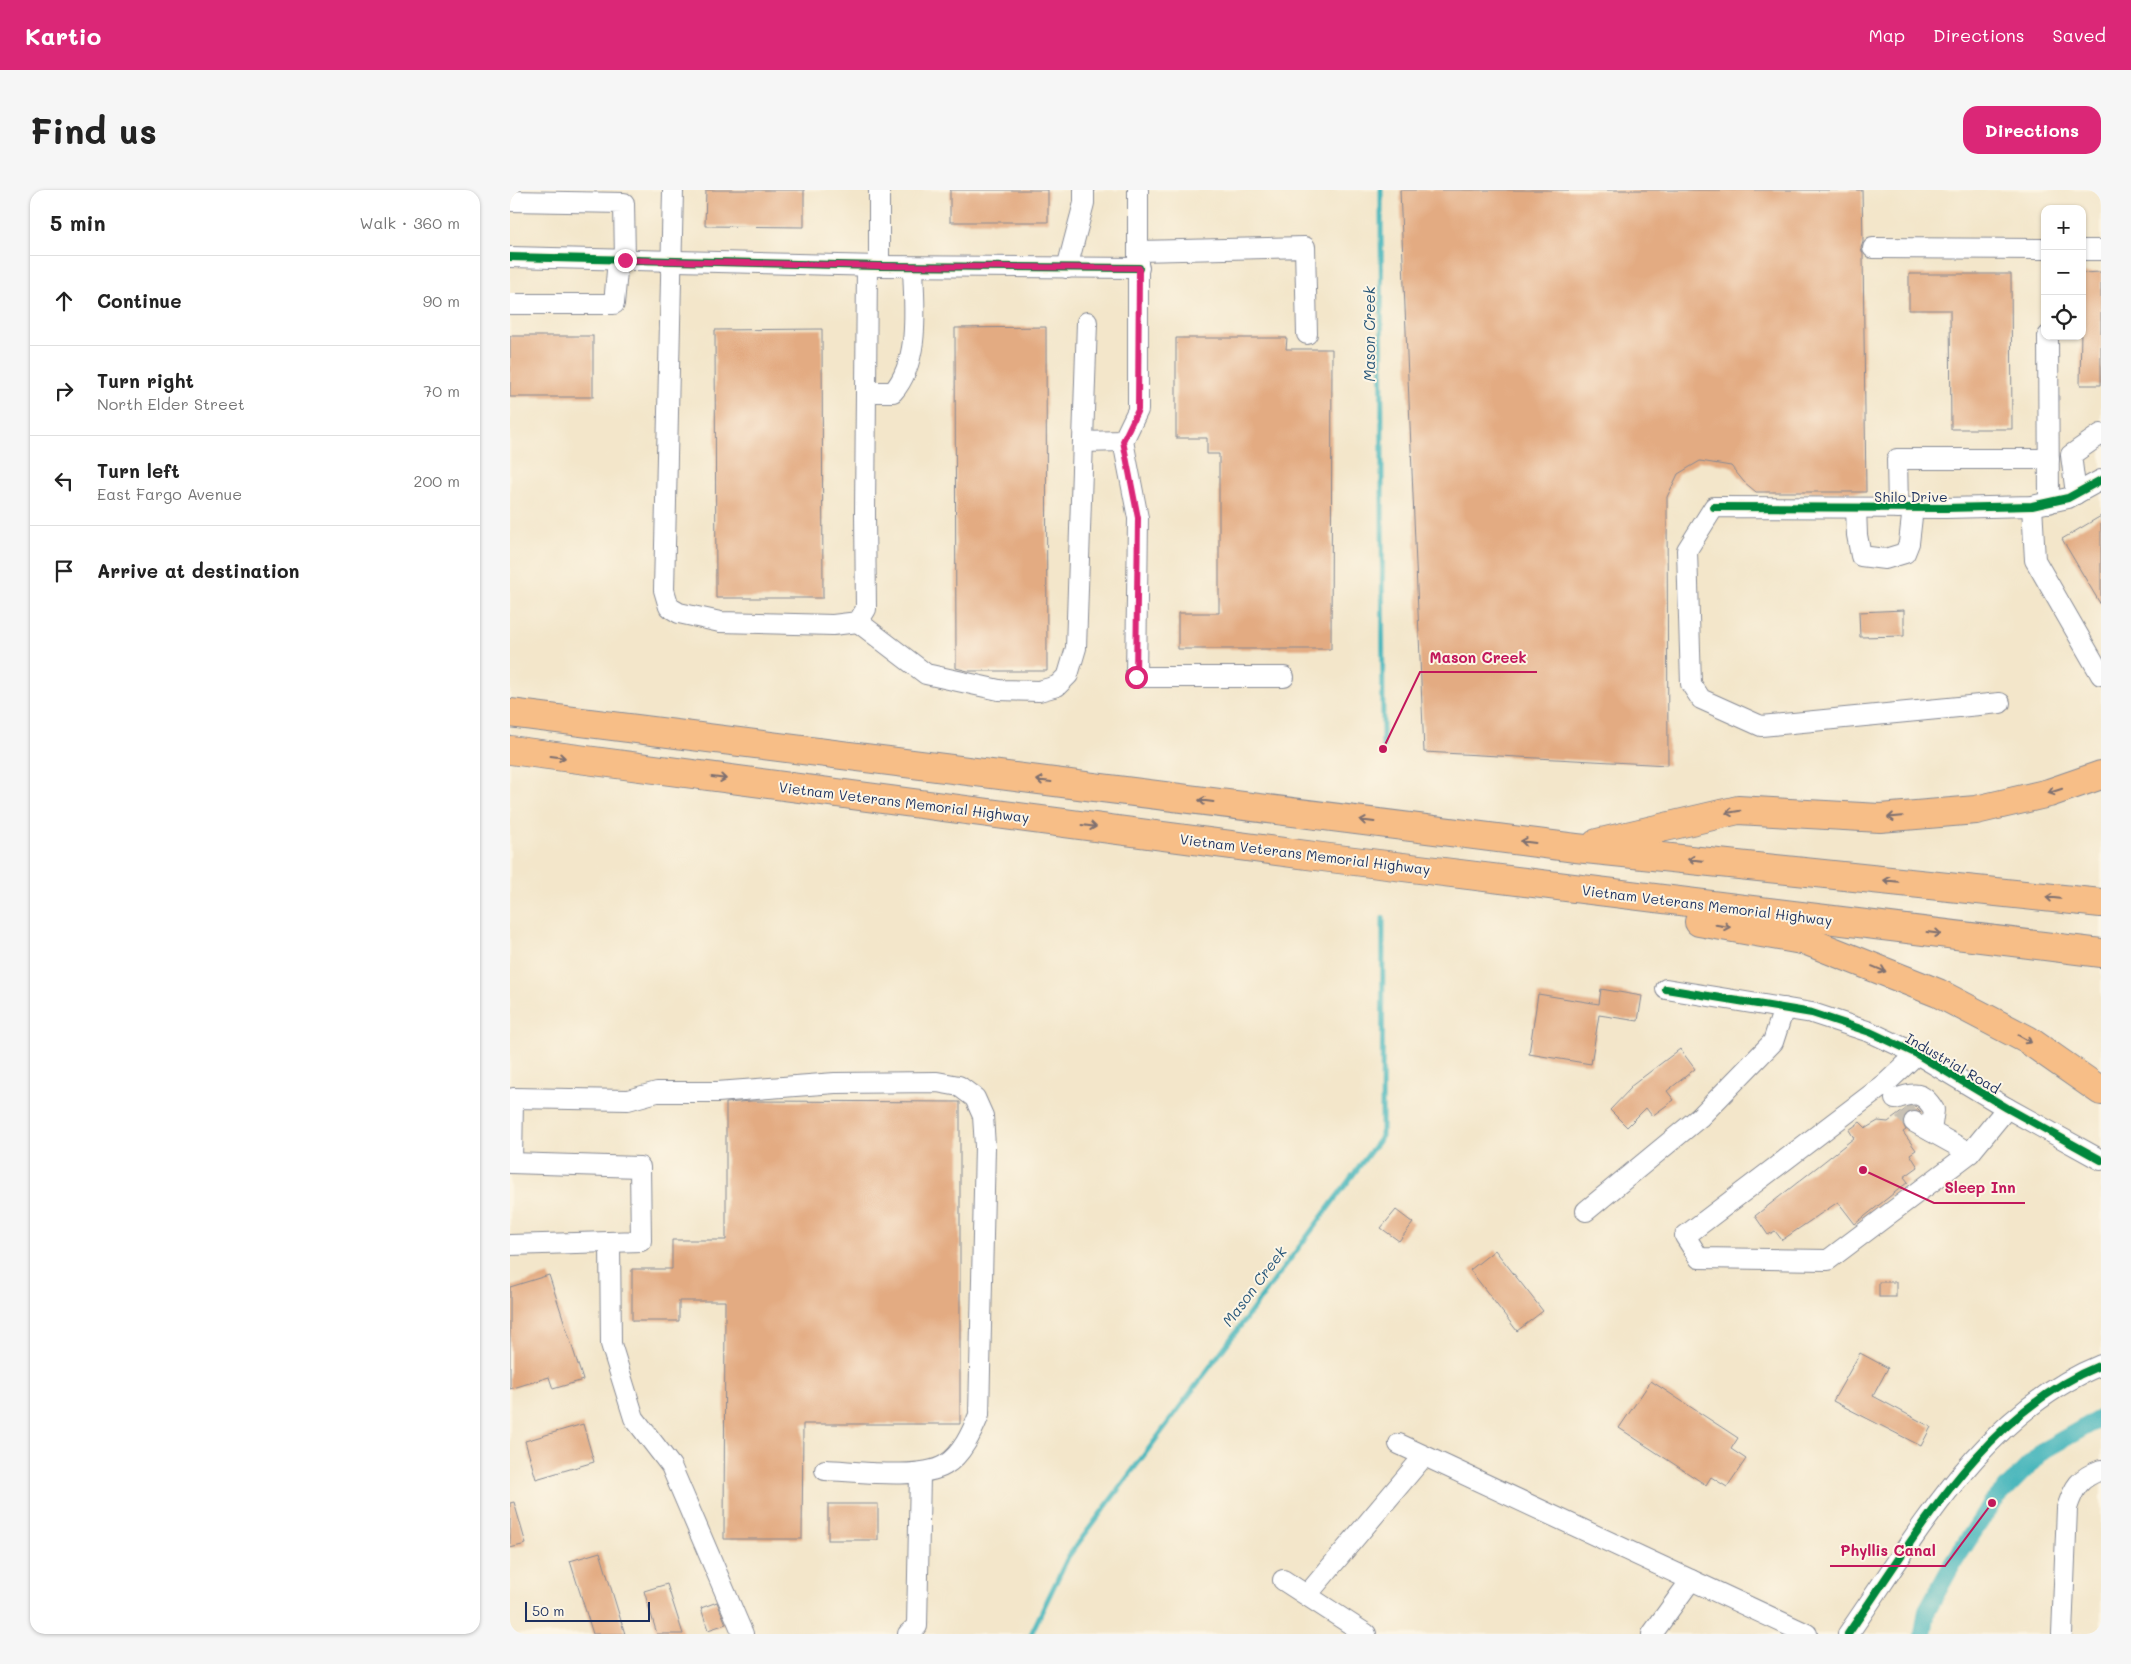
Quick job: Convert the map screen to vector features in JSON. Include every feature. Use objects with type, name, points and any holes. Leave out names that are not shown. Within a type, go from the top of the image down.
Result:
[{"type":"highway","points":[[510,713],[1576,848],[2101,903]]},
{"type":"highway","name":"Vietnam Veterans Memorial Highway","points":[[510,750],[1330,858],[2101,953]]},
{"type":"highway","points":[[1576,848],[1738,810],[1880,818],[1976,810],[2049,793],[2101,775]]},
{"type":"highway","points":[[1330,858],[1807,941],[1938,993],[2028,1040],[2101,1090]]},
{"type":"street","points":[[673,190],[664,590],[669,607],[679,614],[720,622],[834,625],[858,622],[926,674],[999,690],[1039,692],[1058,686],[1068,675],[1076,648],[1087,322]]},
{"type":"street","points":[[858,622],[866,609],[866,392],[878,190]]},
{"type":"street","points":[[1067,268],[1084,203],[1084,190]]},
{"type":"street","points":[[1138,190],[1138,410],[1123,441],[1138,518],[1136,677],[1284,677]]},
{"type":"street","points":[[510,201],[624,197],[622,260],[614,304],[510,304]]},
{"type":"street","points":[[510,257],[913,267],[1067,268],[1139,259],[1305,247],[1307,334]]},
{"type":"street","points":[[1873,248],[2041,249]]},
{"type":"street","points":[[2086,250],[2101,250]]},
{"type":"street","points":[[866,392],[893,392],[907,372],[915,321],[913,267]]},
{"type":"street","points":[[2048,340],[2049,459],[2040,505],[2035,560],[2101,675]]},
{"type":"street","points":[[2076,494],[2071,455],[2101,434]]},
{"type":"street","points":[[1083,442],[1123,441]]},
{"type":"street","points":[[1856,508],[1860,556],[1885,558],[1906,553],[1909,544],[1897,459],[2049,459]]},
{"type":"street","name":"Shilo Drive","points":[[2000,703],[1762,726],[1701,699],[1691,684],[1687,550],[1714,507],[1905,508],[2040,505],[2076,494],[2101,480]]},
{"type":"street","name":"Industrial Road","points":[[1666,989],[1812,1013],[1870,1032],[1917,1054],[2007,1108],[2101,1160]]},
{"type":"street","points":[[1586,1211],[1700,1117],[1720,1097],[1773,1042],[1784,1008]]},
{"type":"street","points":[[1917,1054],[1906,1109],[1685,1236],[1699,1258],[1828,1260],[1970,1153],[2007,1108]]},
{"type":"street","points":[[510,1245],[641,1241],[640,1167],[511,1163],[513,1098],[628,1100],[657,1092],[717,1092],[835,1083],[937,1082],[959,1086],[975,1098],[983,1116],[985,1146],[979,1415],[969,1440],[945,1465],[920,1474],[825,1470]]},
{"type":"street","points":[[1906,1109],[1970,1153]]},
{"type":"street","points":[[610,1242],[611,1344],[634,1418],[671,1466],[744,1634]]},
{"type":"street","points":[[1848,1634],[1953,1484],[1999,1433],[2040,1398],[2080,1373],[2101,1365]]},
{"type":"street","points":[[1400,1444],[1807,1634]]},
{"type":"street","points":[[1308,1596],[1424,1456]]},
{"type":"street","points":[[2062,1634],[2066,1508],[2074,1488],[2091,1474],[2101,1470]]},
{"type":"street","points":[[908,1634],[917,1626],[920,1474]]},
{"type":"street","points":[[1283,1580],[1366,1634]]},
{"type":"street","points":[[1652,1634],[1691,1580]]},
{"type":"building","points":[[706,190],[804,190],[804,227],[705,226]]},
{"type":"building","points":[[950,190],[1048,190],[1048,222],[950,222]]},
{"type":"building","points":[[1400,190],[1862,190],[1863,242],[1861,248],[1863,254],[1866,492],[1756,492],[1744,482],[1731,466],[1700,461],[1678,474],[1667,497],[1668,765],[1424,752]]},
{"type":"building","points":[[2101,272],[2101,385],[2080,385],[2081,340],[2086,340],[2086,273]]},
{"type":"building","points":[[1909,274],[2011,274],[2012,429],[1951,429],[1950,310],[1909,310]]},
{"type":"building","points":[[1046,327],[1047,671],[968,671],[956,668],[955,328]]},
{"type":"building","points":[[822,329],[823,598],[716,598],[715,330]]},
{"type":"building","points":[[510,336],[593,336],[593,397],[510,397]]},
{"type":"building","points":[[1176,338],[1287,338],[1286,349],[1332,349],[1331,649],[1178,649],[1178,613],[1219,613],[1219,454],[1207,454],[1207,438],[1176,438]]},
{"type":"building","points":[[2101,516],[2101,605],[2062,539]]},
{"type":"building","points":[[1904,610],[1904,636],[1860,637],[1859,612]]},
{"type":"building","points":[[1601,989],[1642,996],[1638,1021],[1599,1015],[1591,1064],[1529,1054],[1538,994],[1599,1004]]},
{"type":"building","points":[[1680,1049],[1695,1069],[1667,1091],[1674,1100],[1652,1116],[1646,1108],[1627,1127],[1610,1110],[1630,1087]]},
{"type":"building","points":[[751,1101],[960,1102],[960,1424],[803,1424],[802,1539],[724,1539],[725,1301],[679,1301],[679,1321],[632,1321],[632,1269],[672,1269],[672,1240],[726,1240],[726,1103]]},
{"type":"building","points":[[1915,1106],[1921,1112],[1914,1110],[1908,1112],[1902,1122],[1906,1130],[1903,1132],[1916,1150],[1910,1154],[1918,1167],[1904,1177],[1908,1182],[1855,1224],[1838,1202],[1782,1240],[1775,1231],[1768,1235],[1755,1216],[1854,1138],[1849,1130],[1860,1122],[1866,1128],[1878,1121],[1888,1122],[1907,1108]]},
{"type":"building","points":[[1396,1210],[1413,1223],[1399,1241],[1381,1228]]},
{"type":"building","points":[[1495,1250],[1543,1311],[1517,1331],[1470,1270]]},
{"type":"building","points":[[549,1275],[583,1380],[553,1389],[549,1377],[510,1389],[510,1287]]},
{"type":"building","points":[[1879,1282],[1896,1282],[1896,1297],[1879,1297]]},
{"type":"building","points":[[1860,1353],[1888,1368],[1873,1396],[1931,1427],[1921,1446],[1833,1401]]},
{"type":"building","points":[[1651,1381],[1738,1438],[1731,1449],[1746,1459],[1727,1487],[1711,1477],[1706,1485],[1619,1428]]},
{"type":"building","points":[[583,1424],[594,1462],[536,1479],[525,1441]]},
{"type":"building","points":[[514,1502],[526,1544],[510,1548],[510,1503]]},
{"type":"building","points":[[828,1504],[878,1504],[878,1540],[828,1540]]},
{"type":"building","points":[[600,1552],[625,1634],[593,1634],[570,1561]]},
{"type":"building","points":[[667,1584],[683,1634],[657,1634],[644,1591]]},
{"type":"building","points":[[717,1602],[726,1624],[708,1630],[701,1608]]},
{"type":"waterway","name":"Mason Creek","points":[[1381,190],[1383,749]]},
{"type":"waterway","name":"Mason Creek","points":[[1031,1634],[1068,1557],[1382,1136],[1383,918]]},
{"type":"waterway","points":[[1923,1634],[1927,1610],[1952,1565],[1992,1503],[2044,1450],[2101,1418]]},
{"type":"tunnel","points":[[1903,1111],[1914,1122]]},
{"type":"cycle path","points":[[510,257],[879,266],[1139,268]]},
{"type":"cycle path","points":[[1714,507],[1945,508],[2032,506],[2068,498],[2101,480]]},
{"type":"cycle path","points":[[1666,989],[1812,1013],[1870,1032],[1917,1054],[2007,1108],[2101,1160]]},
{"type":"cycle path","points":[[1848,1634],[1900,1557],[1956,1480],[1988,1445],[2022,1413],[2059,1386],[2101,1365]]},
{"type":"place","name":"Mason Creek","points":[[1383,749]]},
{"type":"place","name":"Sleep Inn","points":[[1863,1170]]},
{"type":"place","name":"Phyllis Canal","points":[[1992,1503]]},
{"type":"route","points":[[625,260],[879,266],[1139,268],[1138,410],[1123,441],[1138,518],[1136,677]]}]
